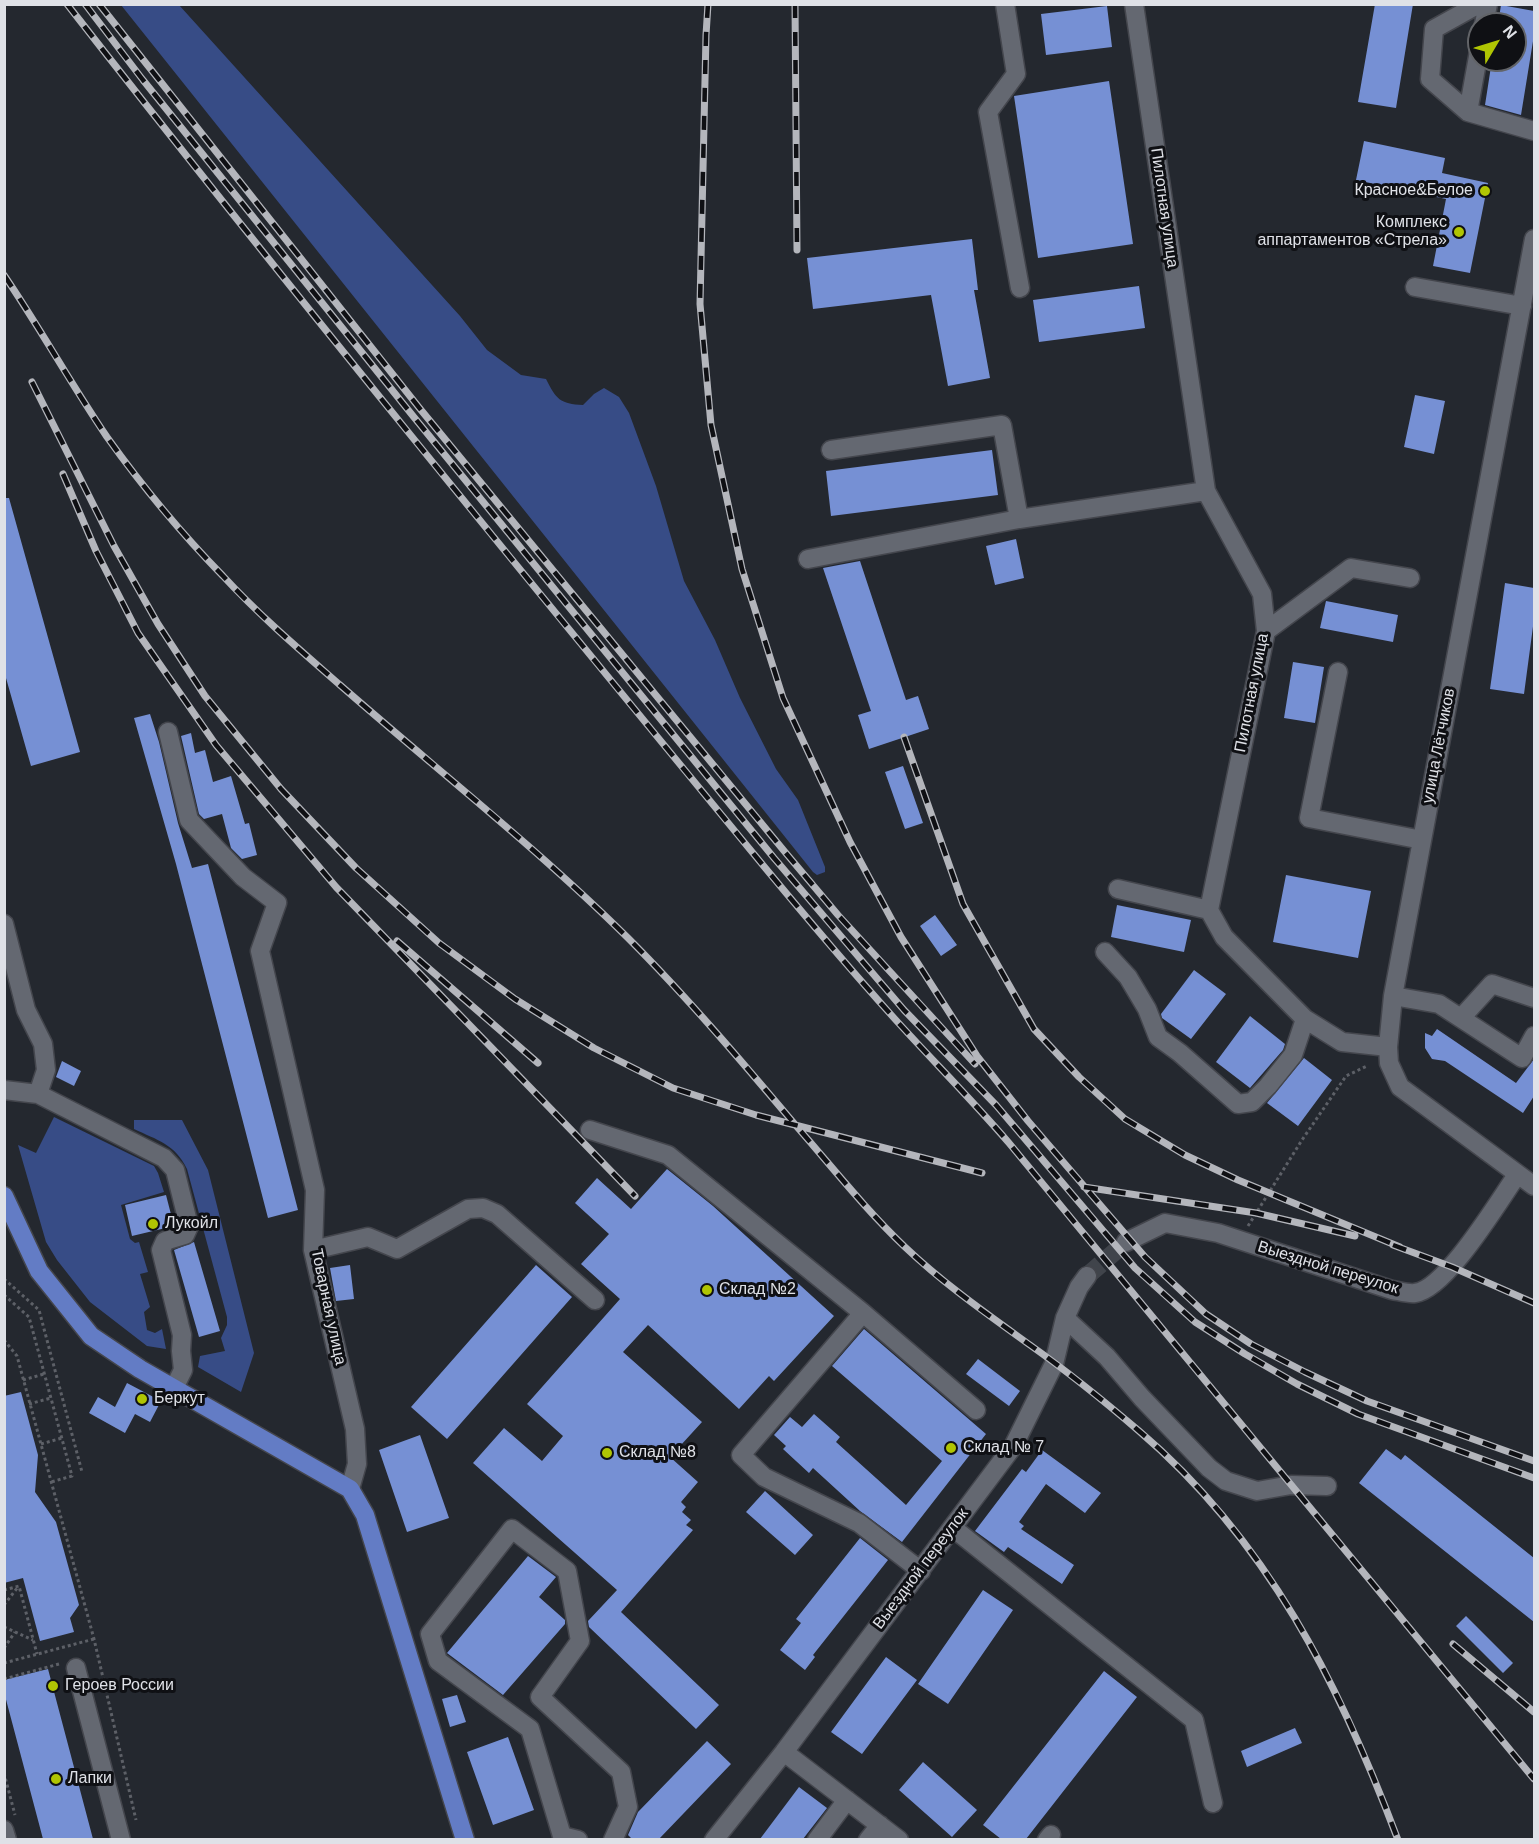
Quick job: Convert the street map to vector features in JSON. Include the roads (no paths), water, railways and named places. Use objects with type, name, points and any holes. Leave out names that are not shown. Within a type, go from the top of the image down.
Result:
[{"type":"main road","points":[[4,1196],[39,1271],[91,1336],[140,1369],[350,1489],[365,1515],[371,1533],[465,1839]]},
{"type":"street","points":[[1005,4],[1016,74],[988,112],[1020,288]]},
{"type":"street","name":"Пилотная улица","points":[[1134,4],[1206,491],[1262,594],[1266,631],[1209,910]]},
{"type":"street","points":[[1479,4],[1434,29],[1430,79],[1468,112],[1534,131]]},
{"type":"street","points":[[1468,112],[1475,72]]},
{"type":"street","name":"улица Лётчиков","points":[[1534,239],[1393,996],[1388,1047],[1389,1064],[1400,1087],[1534,1186]]},
{"type":"street","points":[[1415,287],[1522,306]]},
{"type":"street","points":[[831,450],[1002,425],[1019,519]]},
{"type":"street","points":[[808,559],[1019,519],[1206,491]]},
{"type":"street","points":[[1266,631],[1352,568],[1410,578]]},
{"type":"street","points":[[1338,672],[1309,818],[1422,840]]},
{"type":"street","name":"Товарная улица","points":[[168,732],[189,820],[243,877],[277,903],[260,951],[315,1191],[313,1250],[355,1429],[357,1464],[350,1489]]},
{"type":"street","points":[[1118,889],[1209,910],[1224,937],[1305,1019],[1342,1042],[1388,1047]]},
{"type":"street","points":[[4,924],[26,1010],[43,1044],[46,1070],[38,1094]]},
{"type":"street","points":[[1105,952],[1128,976],[1147,1009],[1158,1037],[1238,1104],[1251,1102],[1281,1071],[1293,1055],[1305,1019]]},
{"type":"street","points":[[1461,1018],[1492,984],[1534,998]]},
{"type":"street","points":[[1393,996],[1439,1004],[1522,1058],[1534,1035]]},
{"type":"street","points":[[4,1090],[38,1094],[164,1158],[175,1170],[189,1226],[184,1235],[165,1241],[161,1250],[182,1335],[183,1370],[174,1388]]},
{"type":"street","points":[[590,1130],[668,1155],[863,1313],[976,1410]]},
{"type":"street","name":"Выездной переулок","points":[[1126,1242],[1165,1223],[1218,1233],[1392,1290],[1416,1293],[1433,1286],[1452,1267],[1517,1175]]},
{"type":"street","points":[[313,1250],[368,1237],[397,1249],[468,1209],[483,1208],[497,1214],[595,1300]]},
{"type":"street","name":"Выездной переулок","points":[[714,1839],[784,1752],[1014,1445],[1053,1364],[1065,1318],[1079,1287],[1087,1276]]},
{"type":"street","points":[[863,1313],[741,1455],[764,1477],[859,1523],[921,1571]]},
{"type":"street","points":[[1065,1318],[1107,1357],[1142,1398],[1209,1468],[1226,1481],[1257,1491],[1291,1485],[1327,1486]]},
{"type":"street","points":[[578,1839],[562,1836],[530,1729],[438,1661],[430,1634],[512,1528],[567,1571],[580,1641],[540,1697],[621,1772],[628,1807],[613,1839]]},
{"type":"street","points":[[952,1528],[1194,1720],[1213,1803]]},
{"type":"street","points":[[76,1668],[121,1839]]},
{"type":"street","points":[[784,1752],[899,1839]]},
{"type":"street","points":[[817,1839],[847,1800]]},
{"type":"street","points":[[7,1839],[10,1824]]},
{"type":"street","points":[[868,1839],[879,1825]]},
{"type":"tunnel","points":[[1087,1276],[1126,1242]]},
{"type":"railway","points":[[67,4],[325,329],[762,864],[877,999],[1009,1143],[1534,1779]]},
{"type":"railway","points":[[85,4],[143,80],[413,416],[774,858],[904,1010],[996,1105],[1135,1268],[1195,1322],[1297,1384],[1358,1414],[1534,1478]]},
{"type":"railway","points":[[99,4],[421,410],[785,852],[838,915],[975,1064]]},
{"type":"railway","points":[[708,4],[700,304],[711,425],[742,569],[783,698],[850,842],[901,937],[977,1056],[1028,1121],[1145,1257],[1206,1314],[1251,1344],[1367,1401],[1534,1461]]},
{"type":"railway","points":[[795,4],[797,250]]},
{"type":"railway","points":[[4,275],[107,437],[148,491],[207,560],[310,659],[558,872],[628,938],[694,1007],[863,1204],[905,1247],[950,1286],[1086,1387],[1139,1431],[1185,1474],[1226,1519],[1262,1567],[1295,1618],[1324,1671],[1351,1725],[1398,1840]]},
{"type":"railway","points":[[32,382],[114,546],[158,624],[205,696],[281,789],[356,868],[439,943],[515,999],[594,1048],[673,1088],[756,1115],[982,1173]]},
{"type":"railway","points":[[63,474],[96,551],[138,633],[216,745],[336,887],[635,1196]]},
{"type":"railway","points":[[904,737],[963,904],[1034,1029],[1079,1077],[1125,1119],[1185,1155],[1238,1180],[1400,1247]]},
{"type":"railway","points":[[397,941],[538,1063]]},
{"type":"railway","points":[[1084,1187],[1256,1213],[1355,1236]]},
{"type":"railway","points":[[1393,1245],[1452,1267],[1534,1303]]},
{"type":"railway","points":[[1453,1644],[1534,1712]]},
{"type":"place","name":"Красное&Белое","points":[[1485,191]]},
{"type":"place","name":"Комплекс аппартаментов «Стрела»","points":[[1459,232]]},
{"type":"place","name":"Лукойл","points":[[153,1224]]},
{"type":"place","name":"Склад №2","points":[[707,1290]]},
{"type":"place","name":"Беркут","points":[[142,1399]]},
{"type":"place","name":"Склад № 7","points":[[951,1448]]},
{"type":"place","name":"Склад №8","points":[[607,1453]]},
{"type":"place","name":"Героев России","points":[[53,1686]]},
{"type":"place","name":"Лапки","points":[[56,1779]]}]
